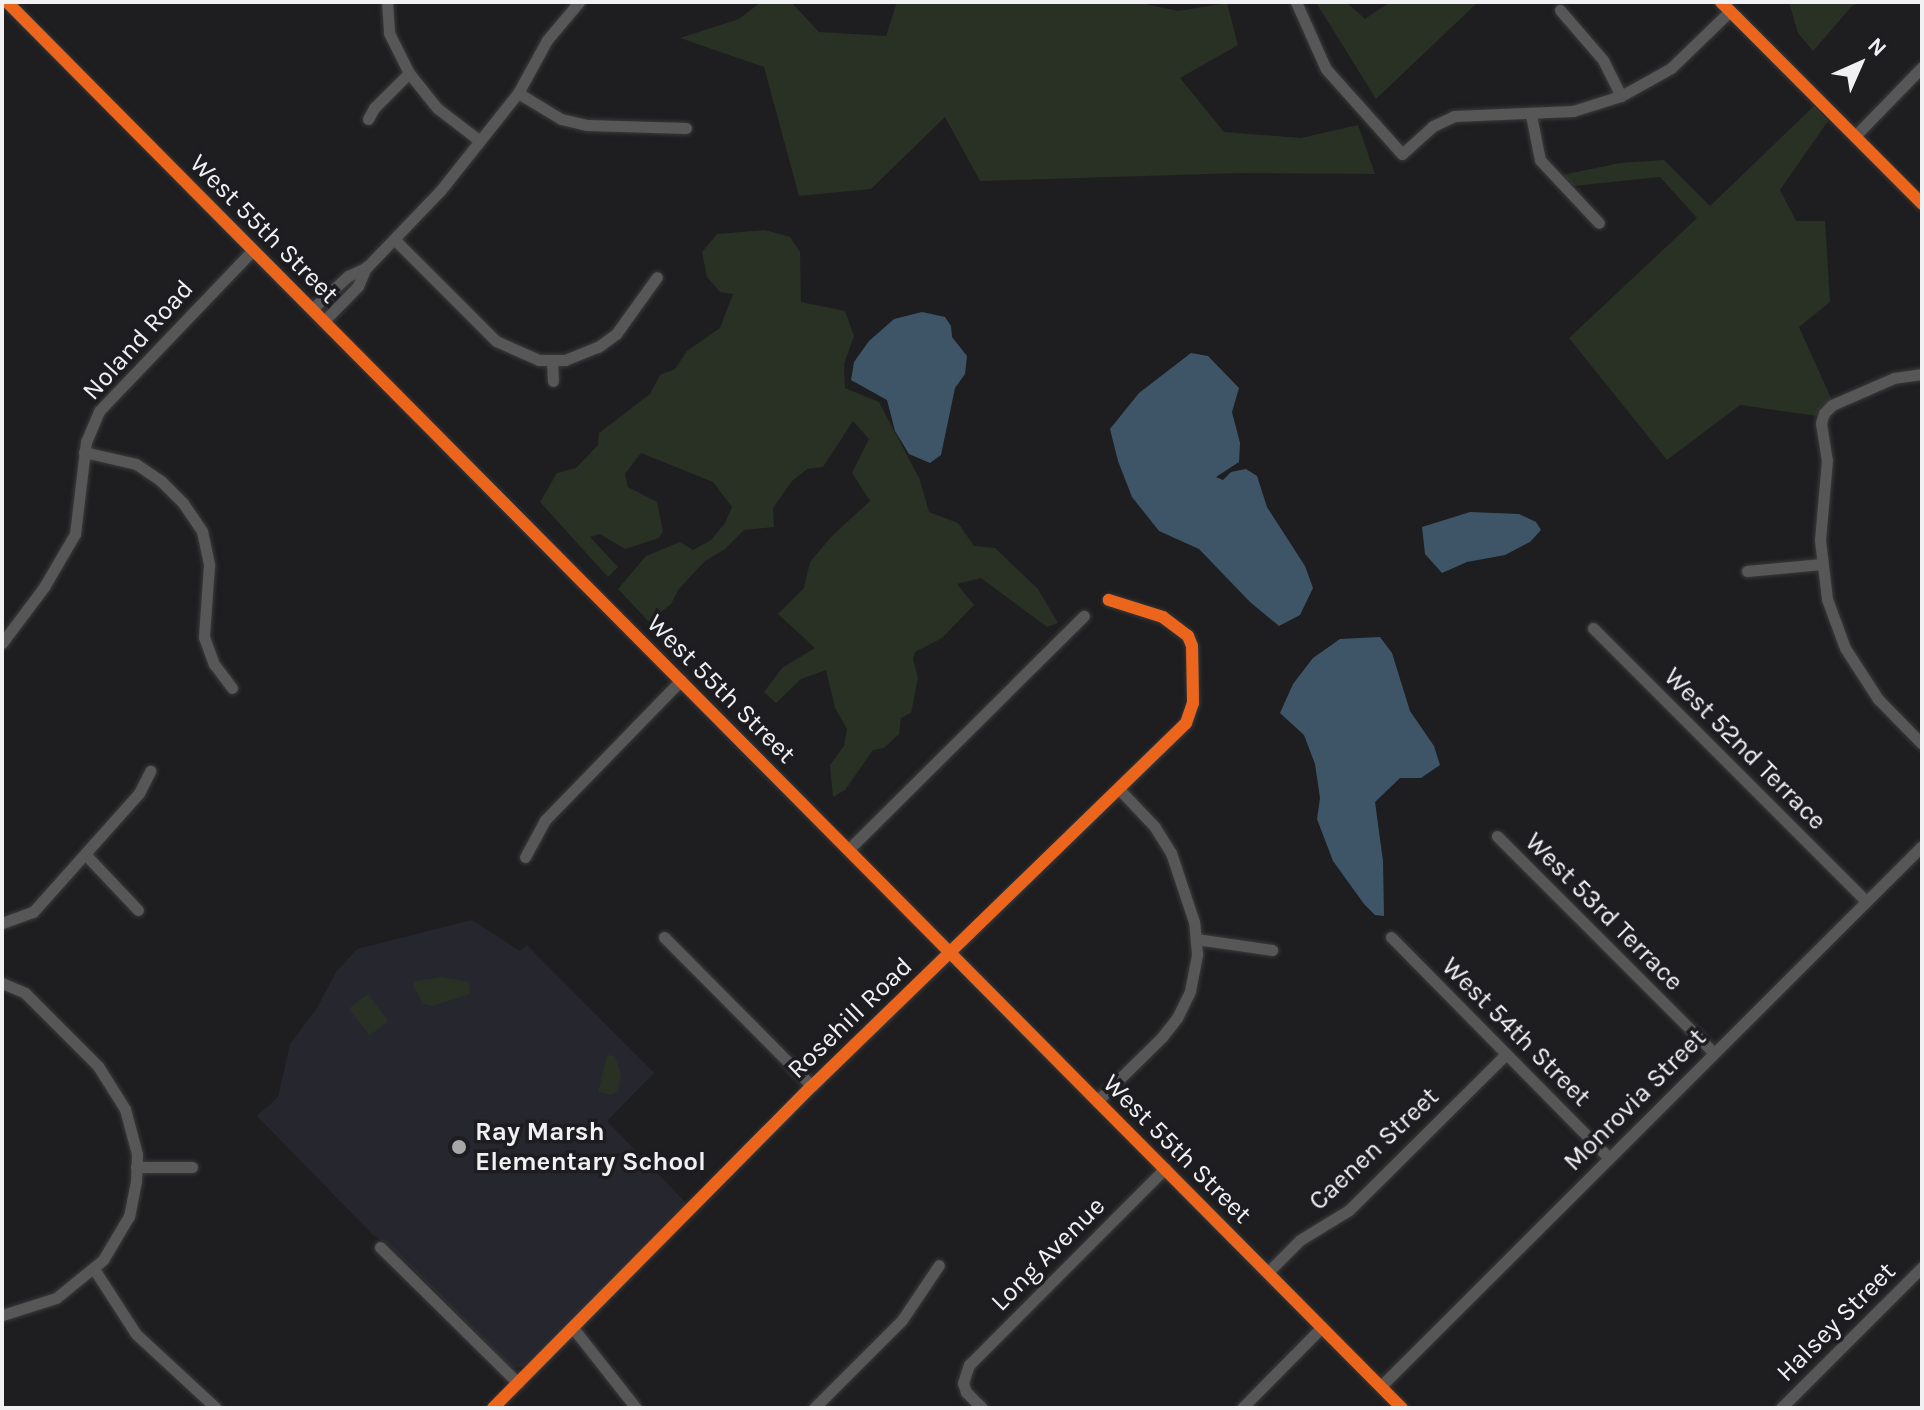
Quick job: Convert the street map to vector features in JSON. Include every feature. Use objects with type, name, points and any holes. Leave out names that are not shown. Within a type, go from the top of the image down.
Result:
[{"type":"street","name":"West 55th Street","points":[[7,2],[1402,1408]]},
{"type":"street","points":[[387,2],[389,33],[409,73],[437,108],[480,141]]},
{"type":"street","points":[[324,321],[358,286],[367,267],[440,191],[480,141],[518,93],[563,17],[579,2]]},
{"type":"street","points":[[1296,2],[1326,69],[1402,154],[1433,126],[1454,116],[1573,111],[1621,96],[1671,68],[1726,7],[1922,204]]},
{"type":"street","points":[[1560,10],[1603,60],[1621,96]]},
{"type":"street","points":[[1855,136],[1922,67]]},
{"type":"street","points":[[368,119],[374,108],[409,73]]},
{"type":"street","points":[[518,93],[561,119],[587,125],[686,128]]},
{"type":"street","points":[[1531,115],[1540,160],[1599,223]]},
{"type":"street","points":[[394,239],[496,341],[510,350],[552,362],[583,354],[616,334],[657,277]]},
{"type":"street","name":"Noland Road","points":[[2,643],[44,587],[75,534],[84,452],[99,411],[253,250]]},
{"type":"street","points":[[312,309],[348,276],[367,267]]},
{"type":"street","points":[[552,362],[553,381]]},
{"type":"street","points":[[1922,374],[1894,378],[1832,405],[1824,413],[1821,423],[1827,460],[1820,540],[1827,599],[1845,648],[1878,699],[1922,744]]},
{"type":"street","points":[[84,452],[136,464],[183,503],[202,531],[209,565],[204,637],[214,664],[232,688]]},
{"type":"street","points":[[1747,571],[1822,564]]},
{"type":"street","name":"Rosehill Road","points":[[493,1408],[812,1086],[1186,723],[1193,703],[1192,646],[1181,627],[1163,617],[1109,600]]},
{"type":"street","points":[[849,849],[1084,616]]},
{"type":"street","name":"West 52nd Terrace","points":[[1593,628],[1866,901]]},
{"type":"street","points":[[525,857],[545,820],[681,680]]},
{"type":"street","points":[[2,923],[33,912],[139,793],[150,771]]},
{"type":"street","points":[[1098,1100],[1177,1018],[1193,980],[1196,939],[1194,922],[1171,853],[1151,822],[1119,789]]},
{"type":"street","name":"West 53rd Terrace","points":[[1497,836],[1713,1052]]},
{"type":"street","name":"Monrovia Street","points":[[1381,1386],[1922,846]]},
{"type":"street","points":[[85,854],[138,910]]},
{"type":"street","points":[[664,937],[812,1086]]},
{"type":"street","name":"West 54th Street","points":[[1391,937],[1609,1158]]},
{"type":"street","points":[[1196,939],[1272,950]]},
{"type":"street","points":[[2,983],[34,1001],[114,1086],[131,1126],[136,1167],[129,1216],[109,1253],[94,1269],[56,1298],[2,1315]]},
{"type":"street","name":"Caenen Street","points":[[1268,1272],[1300,1240],[1349,1210],[1506,1054]]},
{"type":"street","points":[[136,1167],[192,1167]]},
{"type":"street","name":"Long Avenue","points":[[982,1408],[966,1392],[964,1373],[1165,1168]]},
{"type":"street","points":[[380,1247],[518,1383]]},
{"type":"street","points":[[814,1408],[902,1320],[939,1265]]},
{"type":"street","name":"Halsey Street","points":[[1781,1408],[1922,1267]]},
{"type":"street","points":[[94,1269],[136,1334],[216,1408]]},
{"type":"street","points":[[1242,1408],[1322,1327]]},
{"type":"street","points":[[573,1328],[636,1408]]},
{"type":"shaded area","name":"Ray Marsh Elementary School","points":[[472,920],[520,951],[527,945],[654,1073],[607,1121],[687,1204],[525,1367],[512,1368],[390,1246],[373,1235],[257,1116],[278,1097],[290,1044],[317,1008],[336,972],[357,949]]},
{"type":"green space","points":[[761,2],[791,2],[819,32],[886,36],[897,2],[1136,2],[1178,11],[1227,3],[1238,45],[1180,78],[1224,132],[1301,138],[1358,125],[1375,174],[1241,173],[980,181],[945,117],[871,189],[799,196],[764,67],[680,38],[739,19]]},
{"type":"green space","points":[[1346,2],[1365,19],[1390,2],[1478,2],[1376,99],[1317,4]]},
{"type":"green space","points":[[1789,2],[1861,2],[1852,6],[1813,51],[1798,33]]},
{"type":"green space","points":[[1814,106],[1828,121],[1780,190],[1796,221],[1825,221],[1830,302],[1799,327],[1831,398],[1817,416],[1740,405],[1667,460],[1569,338],[1697,218],[1660,177],[1573,186],[1562,175],[1620,163],[1664,160],[1710,206]]},
{"type":"green space","points":[[765,230],[790,237],[800,252],[801,302],[845,311],[854,336],[844,364],[845,388],[879,402],[920,480],[929,512],[958,523],[974,546],[995,548],[1038,589],[1058,623],[1047,627],[981,578],[957,584],[974,605],[942,638],[915,652],[913,659],[918,678],[911,713],[901,718],[899,734],[884,748],[873,750],[845,790],[833,797],[830,765],[844,746],[847,729],[835,708],[826,670],[801,679],[776,703],[764,692],[782,668],[815,648],[778,614],[804,588],[810,562],[832,536],[870,501],[852,473],[869,439],[853,421],[823,467],[807,469],[792,481],[773,508],[774,527],[744,530],[725,549],[705,561],[678,590],[671,604],[649,622],[618,589],[646,556],[680,542],[693,550],[711,540],[725,523],[732,507],[713,482],[641,453],[625,474],[628,487],[657,502],[663,531],[659,538],[625,549],[600,534],[590,537],[618,567],[608,577],[540,502],[557,473],[576,468],[598,445],[599,433],[650,394],[660,375],[675,369],[687,351],[720,328],[733,294],[720,292],[707,277],[702,252],[717,234]]},
{"type":"green space","points":[[442,977],[469,982],[470,994],[432,1006],[423,1004],[413,985],[415,981]]},
{"type":"green space","points":[[368,994],[388,1021],[369,1036],[349,1008]]},
{"type":"green space","points":[[607,1055],[615,1056],[621,1074],[618,1091],[612,1095],[598,1092]]},
{"type":"water","points":[[922,312],[945,317],[951,326],[952,337],[967,356],[965,374],[955,388],[941,455],[930,463],[909,454],[895,431],[887,400],[851,380],[854,362],[869,341],[894,319]]},
{"type":"water","points":[[1191,353],[1208,356],[1239,388],[1232,412],[1240,443],[1239,462],[1216,477],[1223,480],[1231,472],[1246,469],[1257,476],[1267,507],[1305,566],[1313,588],[1300,615],[1279,626],[1250,602],[1199,549],[1159,531],[1132,497],[1118,461],[1110,429],[1139,393]]},
{"type":"water","points":[[1470,512],[1519,514],[1536,522],[1541,530],[1530,542],[1505,555],[1467,562],[1442,573],[1425,554],[1422,527]]},
{"type":"water","points":[[1380,637],[1392,653],[1410,711],[1434,746],[1440,765],[1421,778],[1400,778],[1375,802],[1383,861],[1384,916],[1375,915],[1364,904],[1333,861],[1317,819],[1320,798],[1315,764],[1304,735],[1280,713],[1293,684],[1313,658],[1340,639]]},
{"type":"cycle path","points":[[7,2],[1402,1408]]},
{"type":"cycle path","points":[[1721,2],[1922,204]]},
{"type":"cycle path","points":[[493,1408],[812,1086],[1186,723],[1193,703],[1192,646],[1188,636],[1163,617],[1109,600]]},
{"type":"place","name":"Ray Marsh Elementary School","points":[[459,1147]]}]
